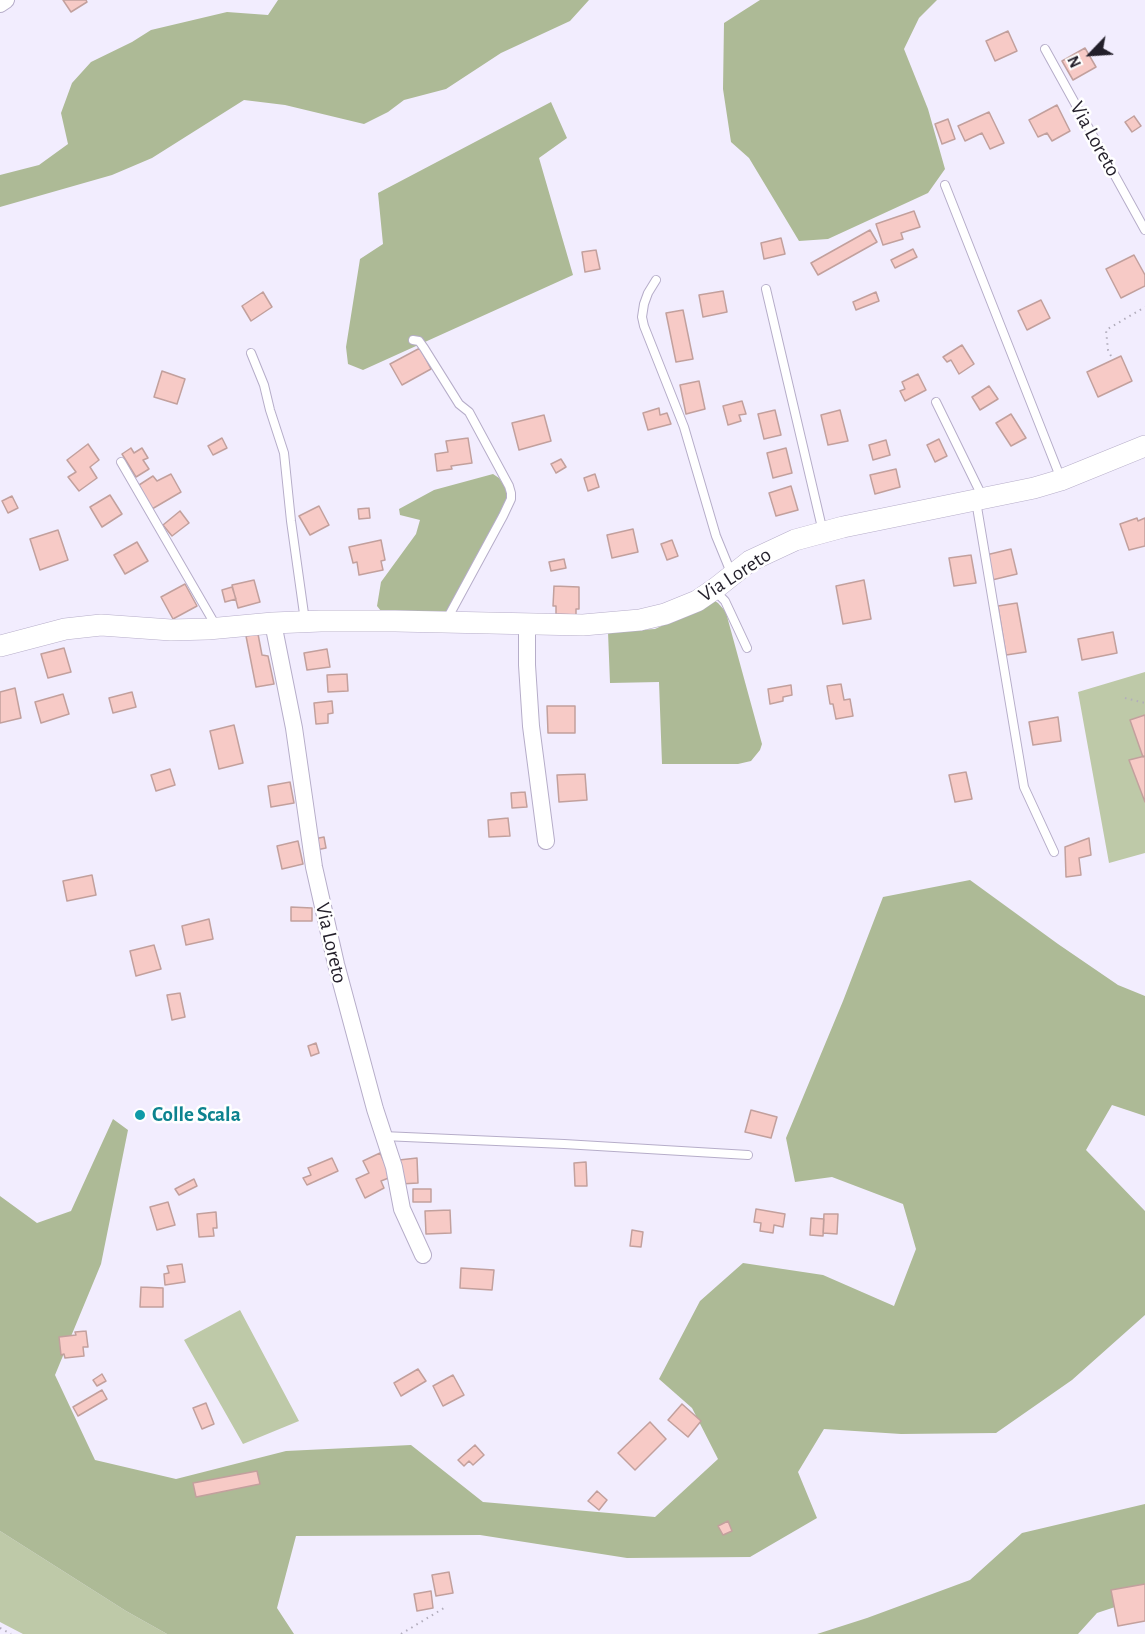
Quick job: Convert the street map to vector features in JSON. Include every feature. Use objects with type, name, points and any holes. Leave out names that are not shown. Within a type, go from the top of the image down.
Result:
[{"type":"street","points":[[0,4],[6,0]]},
{"type":"street","name":"Via Loreto","points":[[0,646],[65,629],[89,626],[171,630],[306,622],[395,621],[583,625],[640,621],[674,611],[697,601],[750,561],[783,544],[843,526],[1034,488],[1061,480],[1145,446]]},
{"type":"street","name":"Via Loreto","points":[[273,623],[294,728],[308,833],[318,887],[345,1002],[395,1174],[402,1209],[423,1255]]},
{"type":"street","points":[[527,624],[530,717],[546,841]]},
{"type":"lane","name":"Via Loreto","points":[[1045,49],[1145,230]]},
{"type":"lane","points":[[945,185],[1061,480]]},
{"type":"lane","points":[[656,280],[644,304],[642,317],[644,326],[684,427],[719,543],[732,575]]},
{"type":"lane","points":[[766,289],[823,532]]},
{"type":"lane","points":[[413,340],[419,341],[459,404],[469,412],[511,493],[503,516],[446,622]]},
{"type":"lane","points":[[251,353],[264,385],[284,453],[291,521],[306,622]]},
{"type":"lane","points":[[936,402],[980,500],[1024,787],[1054,852]]},
{"type":"lane","points":[[122,462],[218,629]]},
{"type":"lane","points":[[706,596],[723,597],[747,648]]},
{"type":"lane","points":[[383,1136],[748,1155]]},
{"type":"path","points":[[1111,356],[1108,350],[1106,330],[1145,307]]},
{"type":"path","points":[[1125,699],[1145,703]]},
{"type":"path","points":[[401,1634],[444,1608]]},
{"type":"path","points":[[0,1628],[11,1634]]},
{"type":"green space","points":[[278,0],[589,0],[570,21],[501,53],[446,89],[404,100],[388,112],[364,124],[285,105],[244,100],[152,158],[112,175],[0,207],[0,175],[39,165],[68,144],[61,113],[72,83],[91,62],[151,30],[227,12],[268,15]]},
{"type":"green space","points":[[760,0],[937,0],[919,18],[904,49],[928,109],[945,169],[928,193],[828,239],[799,241],[749,158],[731,142],[723,89],[724,23]]},
{"type":"green space","points":[[551,102],[567,138],[539,158],[573,275],[363,370],[348,364],[346,347],[360,259],[383,244],[378,193]]},
{"type":"green space","points":[[493,474],[505,487],[506,502],[446,616],[381,611],[377,606],[381,582],[416,534],[420,520],[400,515],[399,509],[434,490]]},
{"type":"green space","points":[[715,601],[726,612],[762,744],[751,761],[738,764],[662,764],[659,682],[610,683],[608,632],[655,629]]},
{"type":"green space","points":[[1145,672],[1145,853],[1109,863],[1078,692]]},
{"type":"green space","points":[[970,880],[1118,985],[1145,996],[1145,1116],[1112,1105],[1086,1150],[1145,1211],[1145,1315],[1072,1380],[996,1433],[901,1434],[824,1429],[798,1472],[817,1518],[750,1557],[627,1558],[480,1535],[296,1536],[277,1608],[294,1634],[167,1634],[126,1611],[0,1531],[0,1196],[37,1223],[71,1211],[113,1119],[128,1130],[101,1264],[55,1375],[95,1460],[176,1479],[286,1451],[411,1445],[483,1502],[655,1517],[718,1459],[692,1408],[659,1379],[700,1301],[743,1263],[823,1275],[894,1306],[916,1249],[903,1204],[832,1177],[795,1182],[786,1138],[883,897]]},
{"type":"green space","points":[[240,1310],[299,1421],[243,1444],[184,1340]]},
{"type":"green space","points":[[1145,1504],[1145,1597],[1097,1613],[1078,1634],[817,1634],[970,1580],[1022,1533]]},
{"type":"green space","points":[[0,1531],[126,1611],[167,1634],[23,1634],[0,1622]]},
{"type":"building","points":[[63,0],[86,0],[87,2],[71,12]]},
{"type":"building","points":[[1008,31],[1017,51],[995,61],[986,41]]},
{"type":"building","points":[[1085,48],[1096,67],[1073,80],[1062,61]]},
{"type":"building","points":[[1057,105],[1070,131],[1052,141],[1047,133],[1038,137],[1029,120]]},
{"type":"building","points":[[989,112],[1004,143],[990,149],[982,133],[965,141],[958,126]]},
{"type":"building","points":[[1134,116],[1141,126],[1132,132],[1125,122]]},
{"type":"building","points":[[948,119],[955,139],[942,144],[935,124]]},
{"type":"building","points":[[914,211],[920,227],[901,233],[903,239],[883,245],[876,224]]},
{"type":"building","points":[[870,230],[877,242],[818,275],[811,263]]},
{"type":"building","points":[[781,238],[785,254],[764,259],[761,243]]},
{"type":"building","points":[[913,249],[917,257],[895,268],[891,260]]},
{"type":"building","points":[[596,250],[600,269],[585,272],[582,252]]},
{"type":"building","points":[[1134,255],[1145,275],[1145,286],[1121,298],[1106,269]]},
{"type":"building","points":[[723,291],[727,312],[703,317],[699,295]]},
{"type":"building","points":[[263,292],[272,307],[251,321],[242,306]]},
{"type":"building","points":[[876,292],[879,301],[856,310],[853,302]]},
{"type":"building","points":[[1041,300],[1050,318],[1027,330],[1018,311]]},
{"type":"building","points":[[683,310],[693,359],[676,362],[666,313]]},
{"type":"building","points":[[962,345],[974,364],[959,374],[951,360],[947,362],[943,357]]},
{"type":"building","points":[[420,348],[431,369],[402,385],[390,364]]},
{"type":"building","points":[[1121,356],[1132,381],[1098,397],[1087,372]]},
{"type":"building","points":[[162,371],[185,379],[177,404],[154,397]]},
{"type":"building","points":[[918,374],[926,390],[905,401],[900,391],[905,389],[902,382]]},
{"type":"building","points":[[699,381],[705,409],[686,414],[680,385]]},
{"type":"building","points":[[989,386],[998,399],[980,410],[972,397]]},
{"type":"building","points":[[742,401],[746,414],[739,415],[741,421],[728,425],[723,406]]},
{"type":"building","points":[[659,408],[660,415],[667,413],[671,424],[648,430],[643,413]]},
{"type":"building","points":[[775,410],[781,435],[764,439],[758,414]]},
{"type":"building","points":[[840,410],[848,441],[828,445],[821,415]]},
{"type":"building","points":[[1011,414],[1026,438],[1011,446],[996,423]]},
{"type":"building","points":[[544,415],[551,441],[519,450],[512,423]]},
{"type":"building","points":[[222,438],[227,448],[213,455],[208,446]]},
{"type":"building","points":[[468,438],[472,463],[437,471],[435,454],[448,452],[446,441]]},
{"type":"building","points":[[939,439],[947,456],[935,462],[927,445]]},
{"type":"building","points":[[886,440],[890,455],[873,460],[869,445]]},
{"type":"building","points":[[88,444],[99,460],[90,467],[97,478],[79,491],[68,477],[76,472],[67,460]]},
{"type":"building","points":[[131,448],[134,453],[142,448],[148,458],[143,460],[149,469],[136,477],[122,454]]},
{"type":"building","points":[[786,448],[792,473],[773,478],[767,453]]},
{"type":"building","points":[[561,459],[566,467],[556,473],[551,464]]},
{"type":"building","points":[[896,469],[900,487],[875,494],[870,475]]},
{"type":"building","points":[[171,474],[181,492],[152,509],[139,485],[153,476],[157,481]]},
{"type":"building","points":[[595,474],[599,487],[588,491],[584,478]]},
{"type":"building","points":[[791,486],[798,510],[776,516],[769,493]]},
{"type":"building","points":[[110,495],[122,514],[102,527],[90,507]]},
{"type":"building","points":[[12,496],[18,508],[8,513],[2,501]]},
{"type":"building","points":[[319,506],[329,525],[310,535],[299,516]]},
{"type":"building","points":[[369,508],[370,518],[359,519],[358,509]]},
{"type":"building","points":[[180,511],[189,523],[172,536],[163,525]]},
{"type":"building","points":[[1137,518],[1138,521],[1145,518],[1145,546],[1129,550],[1120,524]]},
{"type":"building","points":[[633,529],[638,552],[612,558],[607,535]]},
{"type":"building","points":[[58,530],[68,560],[40,570],[30,539]]},
{"type":"building","points":[[381,540],[385,560],[381,561],[383,570],[359,575],[357,562],[353,563],[349,547]]},
{"type":"building","points":[[672,540],[678,556],[667,560],[661,544]]},
{"type":"building","points":[[137,542],[148,561],[125,574],[114,555]]},
{"type":"building","points":[[1011,549],[1017,574],[992,580],[986,555]]},
{"type":"building","points":[[971,555],[976,583],[954,586],[949,558]]},
{"type":"building","points":[[564,559],[566,568],[551,571],[549,562]]},
{"type":"building","points":[[254,580],[260,602],[238,608],[232,585]]},
{"type":"building","points":[[864,580],[871,619],[843,624],[836,586]]},
{"type":"building","points":[[185,584],[197,606],[173,619],[161,597]]},
{"type":"building","points":[[554,586],[579,587],[579,609],[576,609],[576,615],[556,614],[556,606],[553,606]]},
{"type":"building","points":[[232,587],[236,599],[225,602],[222,590]]},
{"type":"building","points":[[1017,603],[1026,652],[1006,655],[998,606]]},
{"type":"building","points":[[1113,632],[1117,653],[1082,660],[1078,639]]},
{"type":"building","points":[[258,634],[262,655],[268,656],[274,684],[256,687],[246,636]]},
{"type":"building","points":[[64,648],[71,672],[48,678],[41,654]]},
{"type":"building","points":[[327,649],[330,667],[307,670],[304,653]]},
{"type":"building","points":[[347,674],[348,691],[328,692],[327,675]]},
{"type":"building","points":[[841,684],[844,700],[850,699],[853,716],[836,719],[833,704],[830,704],[827,686]]},
{"type":"building","points":[[791,685],[792,695],[783,697],[783,701],[770,704],[768,689]]},
{"type":"building","points":[[15,688],[21,718],[0,723],[0,692]]},
{"type":"building","points":[[132,692],[136,707],[113,713],[109,698]]},
{"type":"building","points":[[63,694],[69,714],[41,723],[35,702]]},
{"type":"building","points":[[332,701],[333,713],[328,714],[328,723],[316,724],[314,703]]},
{"type":"building","points":[[547,706],[575,706],[575,733],[548,733]]},
{"type":"building","points":[[1145,715],[1145,756],[1143,757],[1130,720]]},
{"type":"building","points":[[1058,717],[1061,741],[1033,745],[1029,722]]},
{"type":"building","points":[[234,725],[243,763],[219,769],[210,731]]},
{"type":"building","points":[[1145,756],[1145,802],[1129,760]]},
{"type":"building","points":[[170,769],[175,785],[156,791],[151,775]]},
{"type":"building","points":[[966,772],[972,799],[955,802],[949,775]]},
{"type":"building","points":[[585,774],[587,800],[559,802],[557,775]]},
{"type":"building","points":[[290,782],[294,803],[271,807],[268,786]]},
{"type":"building","points":[[525,792],[527,807],[512,808],[511,793]]},
{"type":"building","points":[[508,818],[510,836],[489,837],[488,820]]},
{"type":"building","points":[[324,837],[326,848],[316,850],[314,839]]},
{"type":"building","points":[[1089,838],[1091,855],[1079,858],[1081,875],[1066,877],[1065,847]]},
{"type":"building","points":[[298,841],[303,864],[282,869],[277,846]]},
{"type":"building","points":[[92,875],[96,895],[67,901],[63,881]]},
{"type":"building","points":[[291,907],[312,908],[312,921],[291,921]]},
{"type":"building","points":[[209,919],[213,939],[186,945],[182,926]]},
{"type":"building","points":[[154,945],[161,969],[136,976],[130,951]]},
{"type":"building","points":[[180,993],[185,1017],[172,1020],[167,995]]},
{"type":"building","points":[[316,1043],[319,1053],[311,1056],[308,1046]]},
{"type":"building","points":[[751,1110],[777,1117],[771,1138],[745,1132]]},
{"type":"building","points":[[380,1153],[391,1177],[381,1181],[384,1188],[365,1198],[356,1179],[369,1173],[363,1161]]},
{"type":"building","points":[[332,1158],[338,1171],[307,1185],[303,1178],[311,1175],[308,1168]]},
{"type":"building","points":[[417,1158],[418,1183],[400,1184],[399,1160]]},
{"type":"building","points":[[586,1162],[587,1186],[575,1186],[574,1163]]},
{"type":"building","points":[[194,1179],[197,1186],[179,1195],[175,1189]]},
{"type":"building","points":[[413,1189],[431,1189],[431,1202],[413,1202]]},
{"type":"building","points":[[168,1202],[175,1225],[157,1230],[150,1207]]},
{"type":"building","points":[[756,1209],[785,1214],[783,1227],[774,1225],[773,1233],[760,1231],[761,1223],[754,1222]]},
{"type":"building","points":[[450,1210],[451,1233],[426,1234],[425,1211]]},
{"type":"building","points":[[216,1212],[217,1228],[213,1228],[214,1236],[199,1237],[197,1214]]},
{"type":"building","points":[[824,1214],[838,1214],[837,1234],[823,1233]]},
{"type":"building","points":[[811,1218],[824,1219],[823,1236],[810,1235]]},
{"type":"building","points":[[632,1230],[643,1232],[641,1247],[630,1246]]},
{"type":"building","points":[[182,1264],[185,1282],[165,1285],[164,1274],[169,1273],[167,1266]]},
{"type":"building","points":[[461,1268],[494,1270],[492,1290],[460,1288]]},
{"type":"building","points":[[141,1287],[163,1288],[163,1307],[140,1307]]},
{"type":"building","points":[[86,1331],[88,1347],[83,1347],[84,1356],[65,1358],[64,1354],[61,1355],[59,1337]]},
{"type":"building","points":[[418,1369],[426,1381],[401,1396],[394,1383]]},
{"type":"building","points":[[102,1374],[106,1381],[97,1386],[93,1380]]},
{"type":"building","points":[[453,1375],[464,1395],[443,1406],[433,1386]]},
{"type":"building","points":[[102,1390],[107,1399],[78,1416],[73,1407]]},
{"type":"building","points":[[206,1403],[214,1424],[202,1429],[193,1408]]},
{"type":"building","points":[[682,1404],[701,1421],[688,1437],[668,1420]]},
{"type":"building","points":[[650,1422],[666,1439],[635,1470],[618,1453]]},
{"type":"building","points":[[475,1445],[484,1455],[473,1465],[469,1461],[464,1466],[458,1460]]},
{"type":"building","points":[[257,1471],[260,1484],[196,1497],[193,1483]]},
{"type":"building","points":[[597,1491],[607,1500],[599,1510],[588,1501]]},
{"type":"building","points":[[728,1521],[732,1531],[723,1535],[718,1526]]},
{"type":"building","points":[[449,1572],[453,1593],[436,1596],[432,1575]]},
{"type":"building","points":[[1145,1584],[1145,1621],[1118,1626],[1111,1590]]},
{"type":"building","points":[[431,1591],[433,1608],[417,1611],[414,1594]]},
{"type":"place","name":"Colle Scala","points":[[140,1115]]}]
